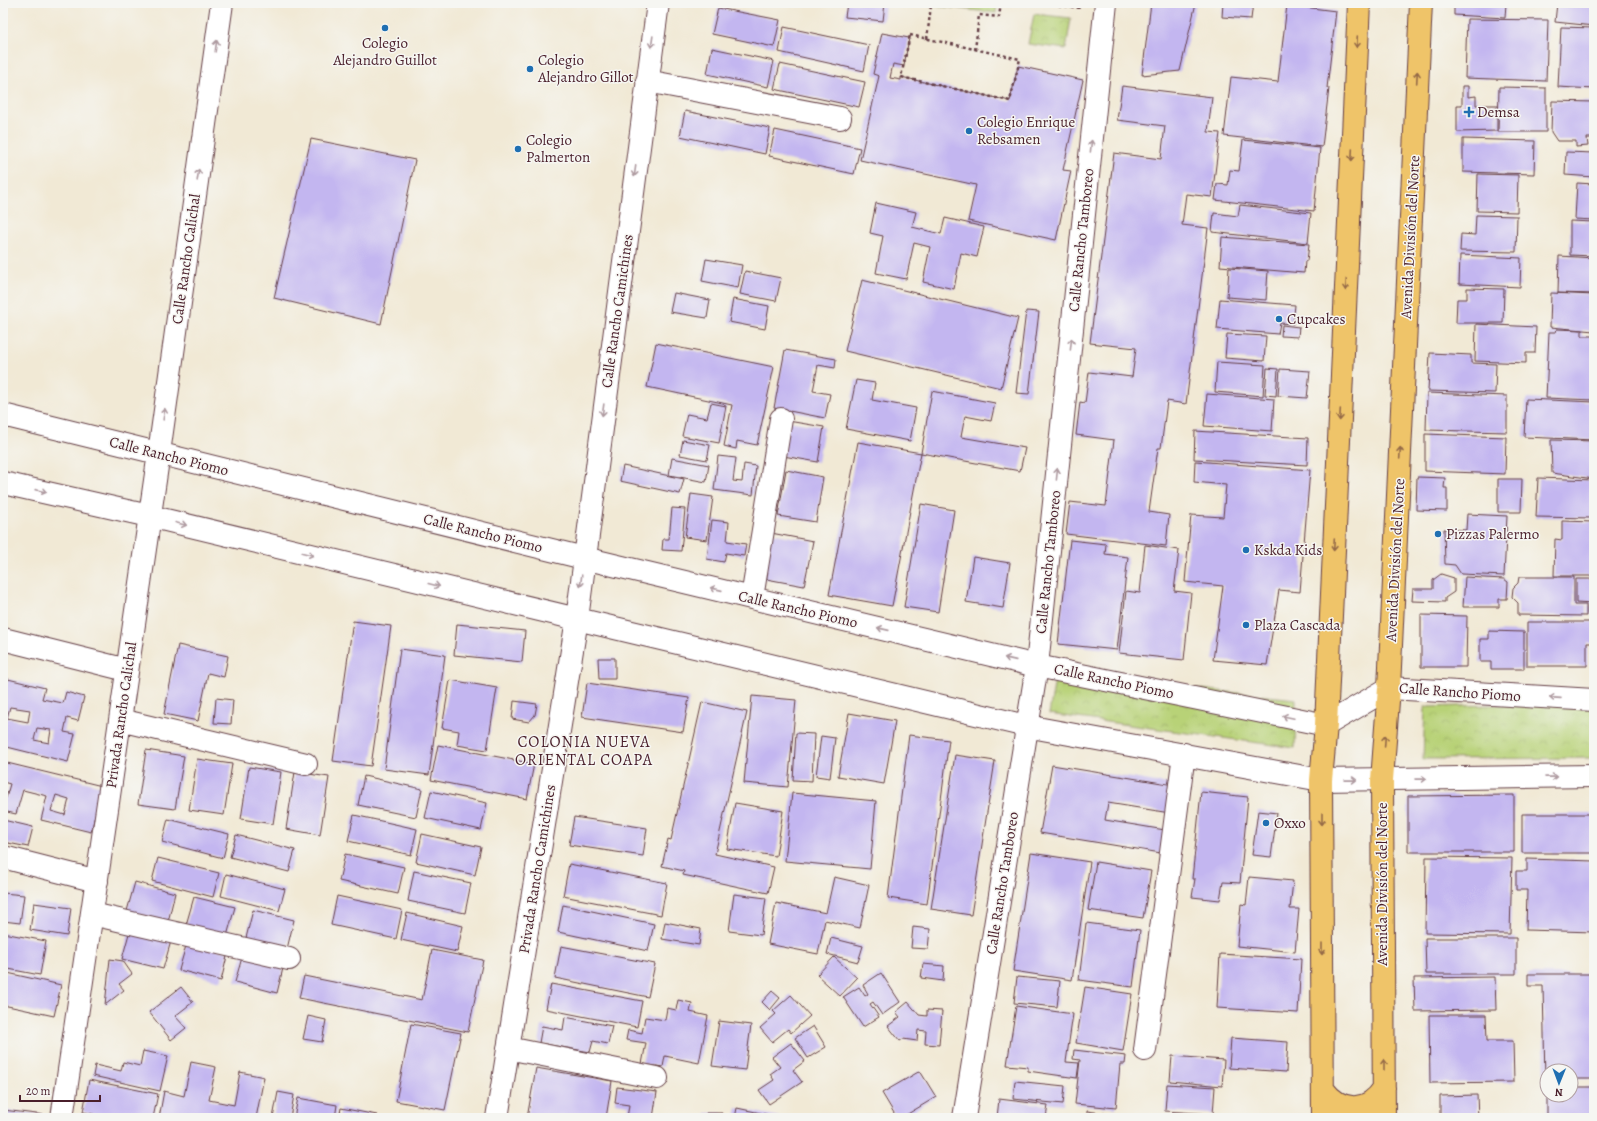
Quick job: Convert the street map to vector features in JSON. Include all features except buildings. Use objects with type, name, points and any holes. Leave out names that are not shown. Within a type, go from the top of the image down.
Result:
[{"type":"main road","points":[[1323,1118],[1321,780],[1326,724],[1359,3]]},
{"type":"main road","name":"Avenida División del Norte","points":[[1384,1118],[1382,780],[1389,688],[1421,3]]},
{"type":"main road","points":[[1323,1089],[1330,1098],[1340,1105],[1351,1108],[1370,1103],[1378,1097],[1384,1088]]},
{"type":"street","name":"Calle Rancho Calichal","points":[[149,516],[222,3]]},
{"type":"street","name":"Calle Rancho Camichines","points":[[577,619],[658,3]]},
{"type":"street","name":"Calle Rancho Tamboreo","points":[[964,1118],[1026,726],[1037,666],[1106,7]]},
{"type":"street","points":[[647,81],[840,118]]},
{"type":"street","name":"Calle Rancho Piomo","points":[[3,415],[584,558],[1037,666],[1326,724],[1389,688],[1594,700]]},
{"type":"street","points":[[752,598],[781,419]]},
{"type":"street","points":[[3,483],[149,516],[1026,726],[1321,780],[1594,776]]},
{"type":"street","name":"Privada Rancho Calichal","points":[[62,1118],[149,516]]},
{"type":"street","name":"Privada Rancho Camichines","points":[[497,1118],[577,619]]},
{"type":"street","points":[[3,639],[127,670]]},
{"type":"street","points":[[120,720],[306,764]]},
{"type":"street","points":[[1145,1050],[1184,754]]},
{"type":"street","points":[[3,857],[97,881]]},
{"type":"street","points":[[92,914],[289,959]]},
{"type":"street","points":[[508,1048],[657,1078]]},
{"type":"path","points":[[975,50],[979,15],[999,17],[1001,3]]},
{"type":"path","points":[[1041,3],[1106,7]]},
{"type":"path","points":[[927,39],[931,5]]},
{"type":"path","points":[[910,35],[927,39],[1020,59],[1010,101],[901,77],[910,35]]},
{"type":"green space","points":[[910,3],[997,3],[996,13]]},
{"type":"green space","points":[[1034,14],[1071,18],[1066,49],[1028,44]]},
{"type":"green space","points":[[1056,674],[1296,699],[1295,748],[1049,714]]},
{"type":"green space","points":[[1594,702],[1594,758],[1423,759],[1425,707]]},
{"type":"place","name":"Colegio Alejandro Guillot","points":[[385,28]]},
{"type":"place","name":"Colegio Alejandro Gillot","points":[[530,69]]},
{"type":"place","name":"Demsa","points":[[1469,112]]},
{"type":"place","name":"Colegio Enrique Rebsamen","points":[[969,131]]},
{"type":"place","name":"Colegio Palmerton","points":[[518,149]]},
{"type":"place","name":"Cupcakes","points":[[1279,319]]},
{"type":"place","name":"Pizzas Palermo","points":[[1438,534]]},
{"type":"place","name":"Kskda Kids","points":[[1246,550]]},
{"type":"place","name":"Plaza Cascada","points":[[1246,625]]},
{"type":"place","name":"Oxxo","points":[[1266,823]]},
{"type":"district","name":"COLONIA NUEVA ORIENTAL COAPA","points":[[584,751]]}]
